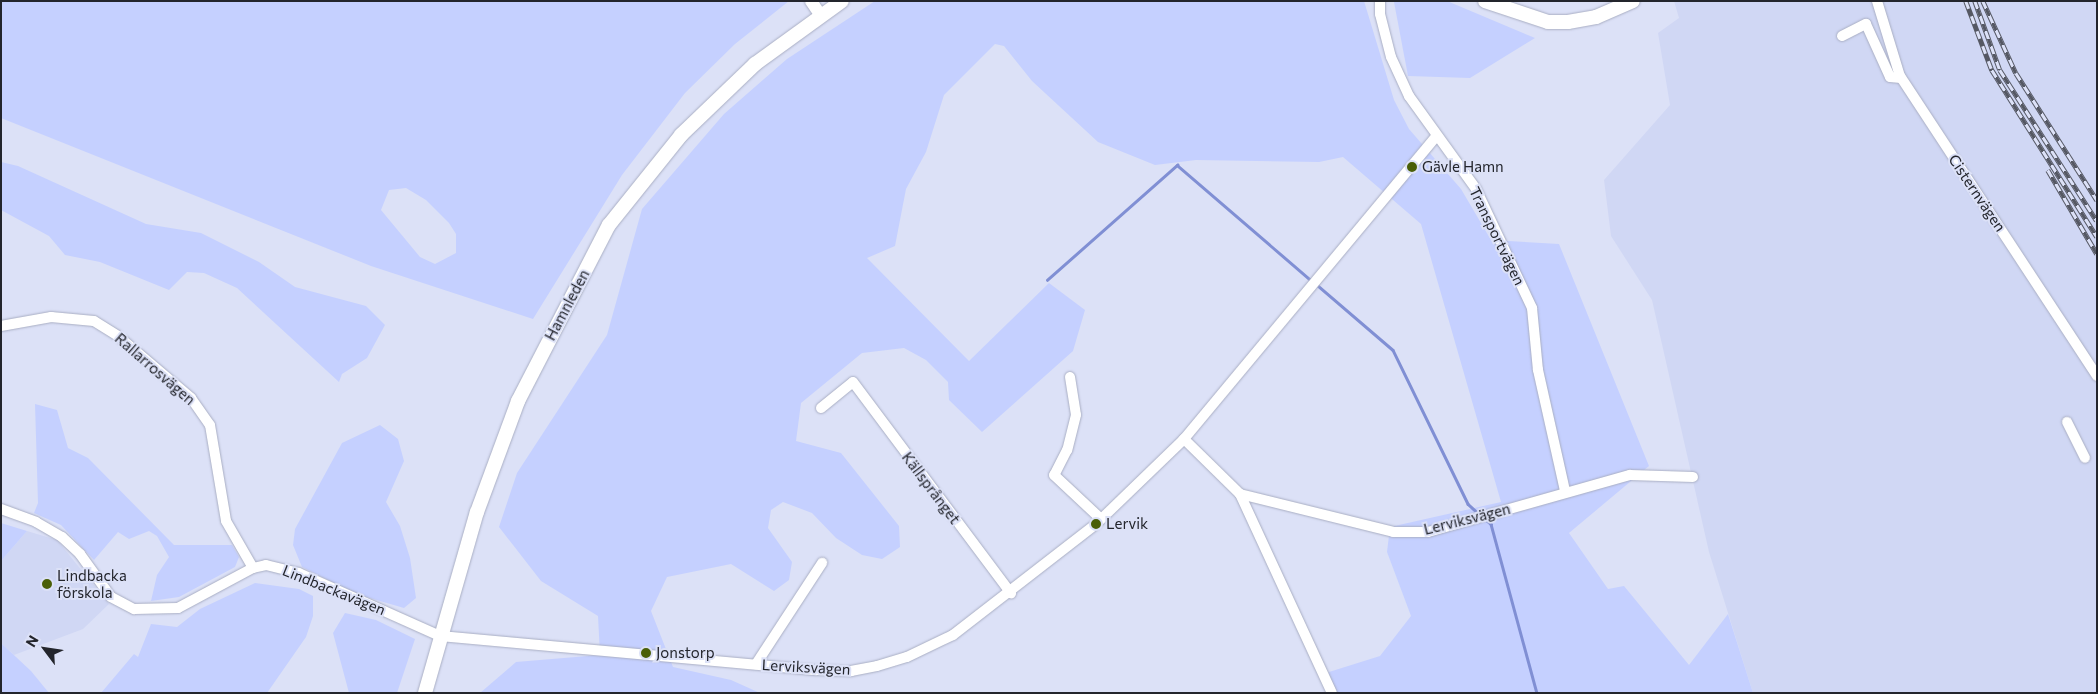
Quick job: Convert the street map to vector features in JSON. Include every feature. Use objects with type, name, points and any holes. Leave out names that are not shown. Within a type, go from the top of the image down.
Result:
[{"type":"main road","name":"Hamnleden","points":[[425,693],[477,512],[518,401],[610,225],[681,136],[755,64],[842,1]]},
{"type":"main road","points":[[1485,1],[1554,22],[1596,17],[1633,1]]},
{"type":"street","points":[[811,1],[821,16]]},
{"type":"street","name":"Transportvägen","points":[[1380,1],[1380,14],[1391,57],[1410,96],[1436,137],[1476,189],[1532,308],[1538,370],[1565,491]]},
{"type":"street","name":"Cisternvägen","points":[[1877,1],[1902,78],[2097,376]]},
{"type":"street","points":[[1842,36],[1866,24],[1890,77],[1902,78]]},
{"type":"street","name":"Lerviksvägen","points":[[440,636],[851,671],[907,657],[953,635],[1011,593],[1101,519],[1184,439],[1436,137]]},
{"type":"street","name":"Rallarrosvägen","points":[[1,326],[51,317],[94,321],[118,336],[191,398],[210,425],[226,521],[253,568]]},
{"type":"street","points":[[1070,377],[1076,415],[1067,450],[1054,475],[1101,519]]},
{"type":"street","name":"Källsprånget","points":[[821,408],[853,382],[1011,593]]},
{"type":"street","points":[[2067,422],[2085,458]]},
{"type":"street","points":[[1184,439],[1240,494],[1332,693]]},
{"type":"street","name":"Lerviksvägen","points":[[1240,494],[1393,532],[1428,532],[1565,491],[1630,475],[1693,477]]},
{"type":"street","name":"Lindbackavägen","points":[[1,509],[36,522],[62,537],[80,554],[111,597],[134,609],[178,608],[253,568],[285,568],[440,636]]},
{"type":"street","points":[[756,664],[822,563]]},
{"type":"shaded area","points":[[1,1],[789,1],[735,44],[685,93],[622,175],[533,319],[371,266],[1,118]],"holes":[[[406,188],[426,200],[449,223],[456,234],[456,253],[435,264],[420,257],[381,210],[389,190]]]},
{"type":"shaded area","points":[[875,1],[1364,1],[1394,100],[1409,129],[1461,189],[1491,240],[1559,244],[1649,466],[1569,533],[1608,589],[1624,586],[1689,665],[1728,614],[1753,693],[1329,693],[1329,672],[1380,656],[1411,616],[1387,552],[1390,527],[1501,502],[1421,224],[1343,157],[1319,162],[1196,160],[1155,165],[1098,142],[1032,81],[1004,46],[995,44],[944,95],[926,152],[906,189],[895,246],[867,258],[969,361],[1049,283],[1085,310],[1073,351],[982,432],[949,400],[948,382],[926,360],[904,348],[862,353],[801,403],[796,441],[841,453],[899,526],[900,547],[882,559],[862,555],[836,538],[812,513],[783,502],[771,510],[768,528],[792,562],[789,580],[774,591],[731,564],[667,577],[651,611],[673,667],[731,680],[760,693],[480,693],[516,662],[600,655],[598,616],[541,581],[499,527],[517,473],[607,335],[642,209],[724,114],[787,59]]},
{"type":"shaded area","points":[[1447,1],[1535,38],[1470,78],[1408,76],[1394,2]]},
{"type":"shaded area","points":[[1674,1],[2097,1],[2097,693],[1753,693],[1709,552],[1652,300],[1611,236],[1604,180],[1670,105],[1658,33],[1679,18]]},
{"type":"shaded area","points":[[1,162],[18,166],[146,224],[201,233],[259,262],[295,287],[366,306],[385,325],[367,358],[342,374],[339,382],[237,288],[204,273],[187,272],[169,290],[100,262],[65,255],[49,236],[1,210]]},
{"type":"shaded area","points":[[35,404],[57,410],[68,448],[88,458],[174,545],[232,545],[239,557],[235,567],[179,597],[151,601],[157,575],[169,557],[157,536],[149,531],[129,539],[118,532],[94,560],[61,525],[34,513],[38,503]]},
{"type":"shaded area","points":[[380,425],[398,439],[404,461],[386,502],[400,526],[410,558],[416,598],[404,608],[356,594],[302,567],[293,545],[295,529],[342,443]]},
{"type":"shaded area","points":[[1,523],[27,531],[1,561]]},
{"type":"shaded area","name":"Lindbacka förskola","points":[[27,531],[57,540],[109,604],[83,629],[14,655],[1,643],[1,561]]},
{"type":"shaded area","points":[[255,583],[299,589],[313,596],[313,616],[306,637],[267,693],[101,693],[134,654],[138,657],[151,624],[177,627],[200,609]]},
{"type":"shaded area","points":[[345,613],[376,620],[415,639],[397,693],[349,693],[333,633]]},
{"type":"shaded area","points":[[1,643],[31,671],[49,693],[1,693]]},
{"type":"waterway","points":[[1047,280],[1177,165],[1312,281]]},
{"type":"waterway","points":[[1316,284],[1393,350],[1468,504],[1479,514]]},
{"type":"waterway","points":[[1485,519],[1491,524],[1537,693]]},
{"type":"railway","points":[[1966,1],[1992,70],[2097,237]]},
{"type":"railway","points":[[1975,1],[2000,70],[2097,221]]},
{"type":"railway","points":[[1983,1],[2016,73],[2097,200]]},
{"type":"railway","points":[[2048,170],[2097,254]]},
{"type":"place","name":"Gävle Hamn","points":[[1412,167]]},
{"type":"place","name":"Lervik","points":[[1096,524]]},
{"type":"place","name":"Lindbacka förskola","points":[[47,584]]},
{"type":"place","name":"Jonstorp","points":[[646,653]]}]
